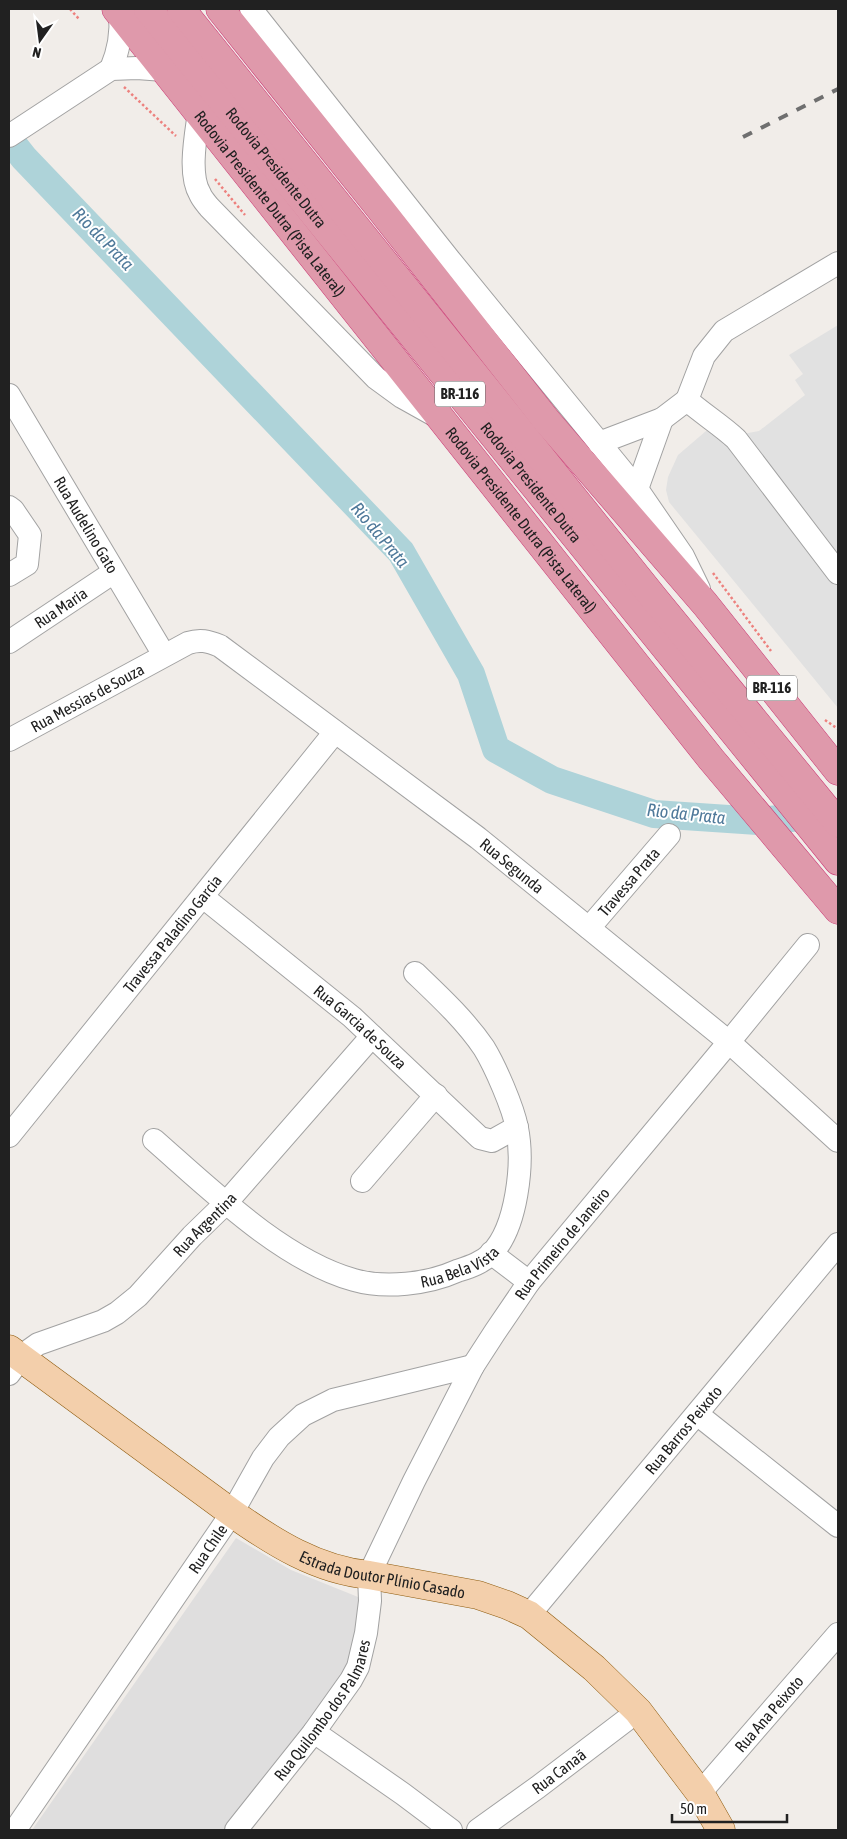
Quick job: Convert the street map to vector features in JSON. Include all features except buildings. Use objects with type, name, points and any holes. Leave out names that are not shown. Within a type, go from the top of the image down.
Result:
[{"type":"highway","name":"Rodovia Presidente Dutra","points":[[148,9],[783,774],[838,824]]},
{"type":"highway","name":"Rodovia Presidente Dutra","points":[[181,9],[654,598],[783,774],[838,861]]},
{"type":"highway","name":"BR-116","points":[[220,9],[547,422],[705,604],[838,771]]},
{"type":"highway","name":"Rodovia Presidente Dutra (Pista Lateral)","points":[[118,11],[711,759],[838,910]]},
{"type":"main road","name":"Estrada Doutor Plínio Casado","points":[[13,1360],[268,1538],[310,1560],[351,1573],[478,1594],[529,1616],[587,1662],[638,1711],[700,1793],[720,1830]]},
{"type":"street","points":[[251,9],[443,251],[637,489],[683,556],[705,604]]},
{"type":"street","points":[[111,69],[122,30],[118,11]]},
{"type":"street","points":[[9,136],[111,69],[164,70]]},
{"type":"street","points":[[199,112],[194,146],[194,168],[199,193],[209,207],[376,378],[402,397],[441,420]]},
{"type":"street","points":[[599,442],[662,419],[687,400],[704,356],[724,331],[838,263]]},
{"type":"street","name":"Rua Audelino Gato","points":[[9,395],[164,655]]},
{"type":"street","points":[[687,400],[701,413],[720,424],[736,439],[838,573]]},
{"type":"street","points":[[637,489],[662,419]]},
{"type":"street","points":[[9,507],[30,536],[27,564],[9,575]]},
{"type":"street","name":"Rua Maria","points":[[9,642],[114,572]]},
{"type":"street","name":"Rua Segunda","points":[[164,655],[195,640],[206,641],[220,646],[478,838],[730,1042],[838,1141]]},
{"type":"street","name":"Rua Messias de Souza","points":[[9,739],[164,655]]},
{"type":"street","name":"Travessa Paladino Garcia","points":[[9,1136],[335,732]]},
{"type":"street","name":"Travessa Prata","points":[[589,928],[669,835]]},
{"type":"street","name":"Rua Garcia de Souza","points":[[203,897],[352,1017],[480,1138],[492,1141],[517,1128]]},
{"type":"street","name":"Rua Primeiro de Janeiro","points":[[369,1575],[414,1481],[473,1366],[529,1282],[730,1042],[808,945]]},
{"type":"street","name":"Rua Bela Vista","points":[[154,1140],[226,1202],[282,1245],[314,1264],[355,1280],[386,1284],[416,1283],[443,1278],[477,1263],[491,1253],[505,1232],[513,1208],[520,1178],[517,1128],[498,1076],[484,1048],[466,1024],[415,973]]},
{"type":"street","name":"Rua Argentina","points":[[13,1360],[38,1344],[103,1321],[131,1303],[226,1202],[372,1036]]},
{"type":"street","points":[[362,1181],[436,1095]]},
{"type":"street","name":"Rua Barros Peixoto","points":[[529,1616],[838,1244]]},
{"type":"street","points":[[491,1253],[529,1282]]},
{"type":"street","name":"Rua Chile","points":[[15,1830],[232,1513],[263,1458],[286,1430],[303,1415],[333,1400],[473,1366]]},
{"type":"street","points":[[697,1414],[838,1526]]},
{"type":"street","name":"Rua Quilombo dos Palmares","points":[[236,1830],[314,1732],[358,1667],[366,1634],[370,1601],[369,1575]]},
{"type":"street","name":"Rua Ana Peixoto","points":[[700,1793],[838,1634]]},
{"type":"street","name":"Rua Canaã","points":[[478,1830],[638,1711]]},
{"type":"street","points":[[314,1732],[451,1830]]},
{"type":"path","points":[[70,9],[79,19]]},
{"type":"path","points":[[710,569],[774,654]]},
{"type":"path","points":[[819,716],[838,729]]},
{"type":"shaded area","points":[[838,325],[838,708],[669,502],[666,490],[668,477],[678,455],[706,431],[714,432],[724,445],[737,435],[759,431],[805,395],[795,380],[803,374],[789,355]]},
{"type":"shaded area","points":[[236,1538],[291,1570],[363,1599],[352,1674],[230,1830],[32,1830]]},
{"type":"waterway","name":"Rio da Prata","points":[[9,139],[24,158],[401,552],[471,674],[496,749],[552,780],[654,814],[758,821],[824,815]]},
{"type":"railway","points":[[743,137],[838,89]]}]
